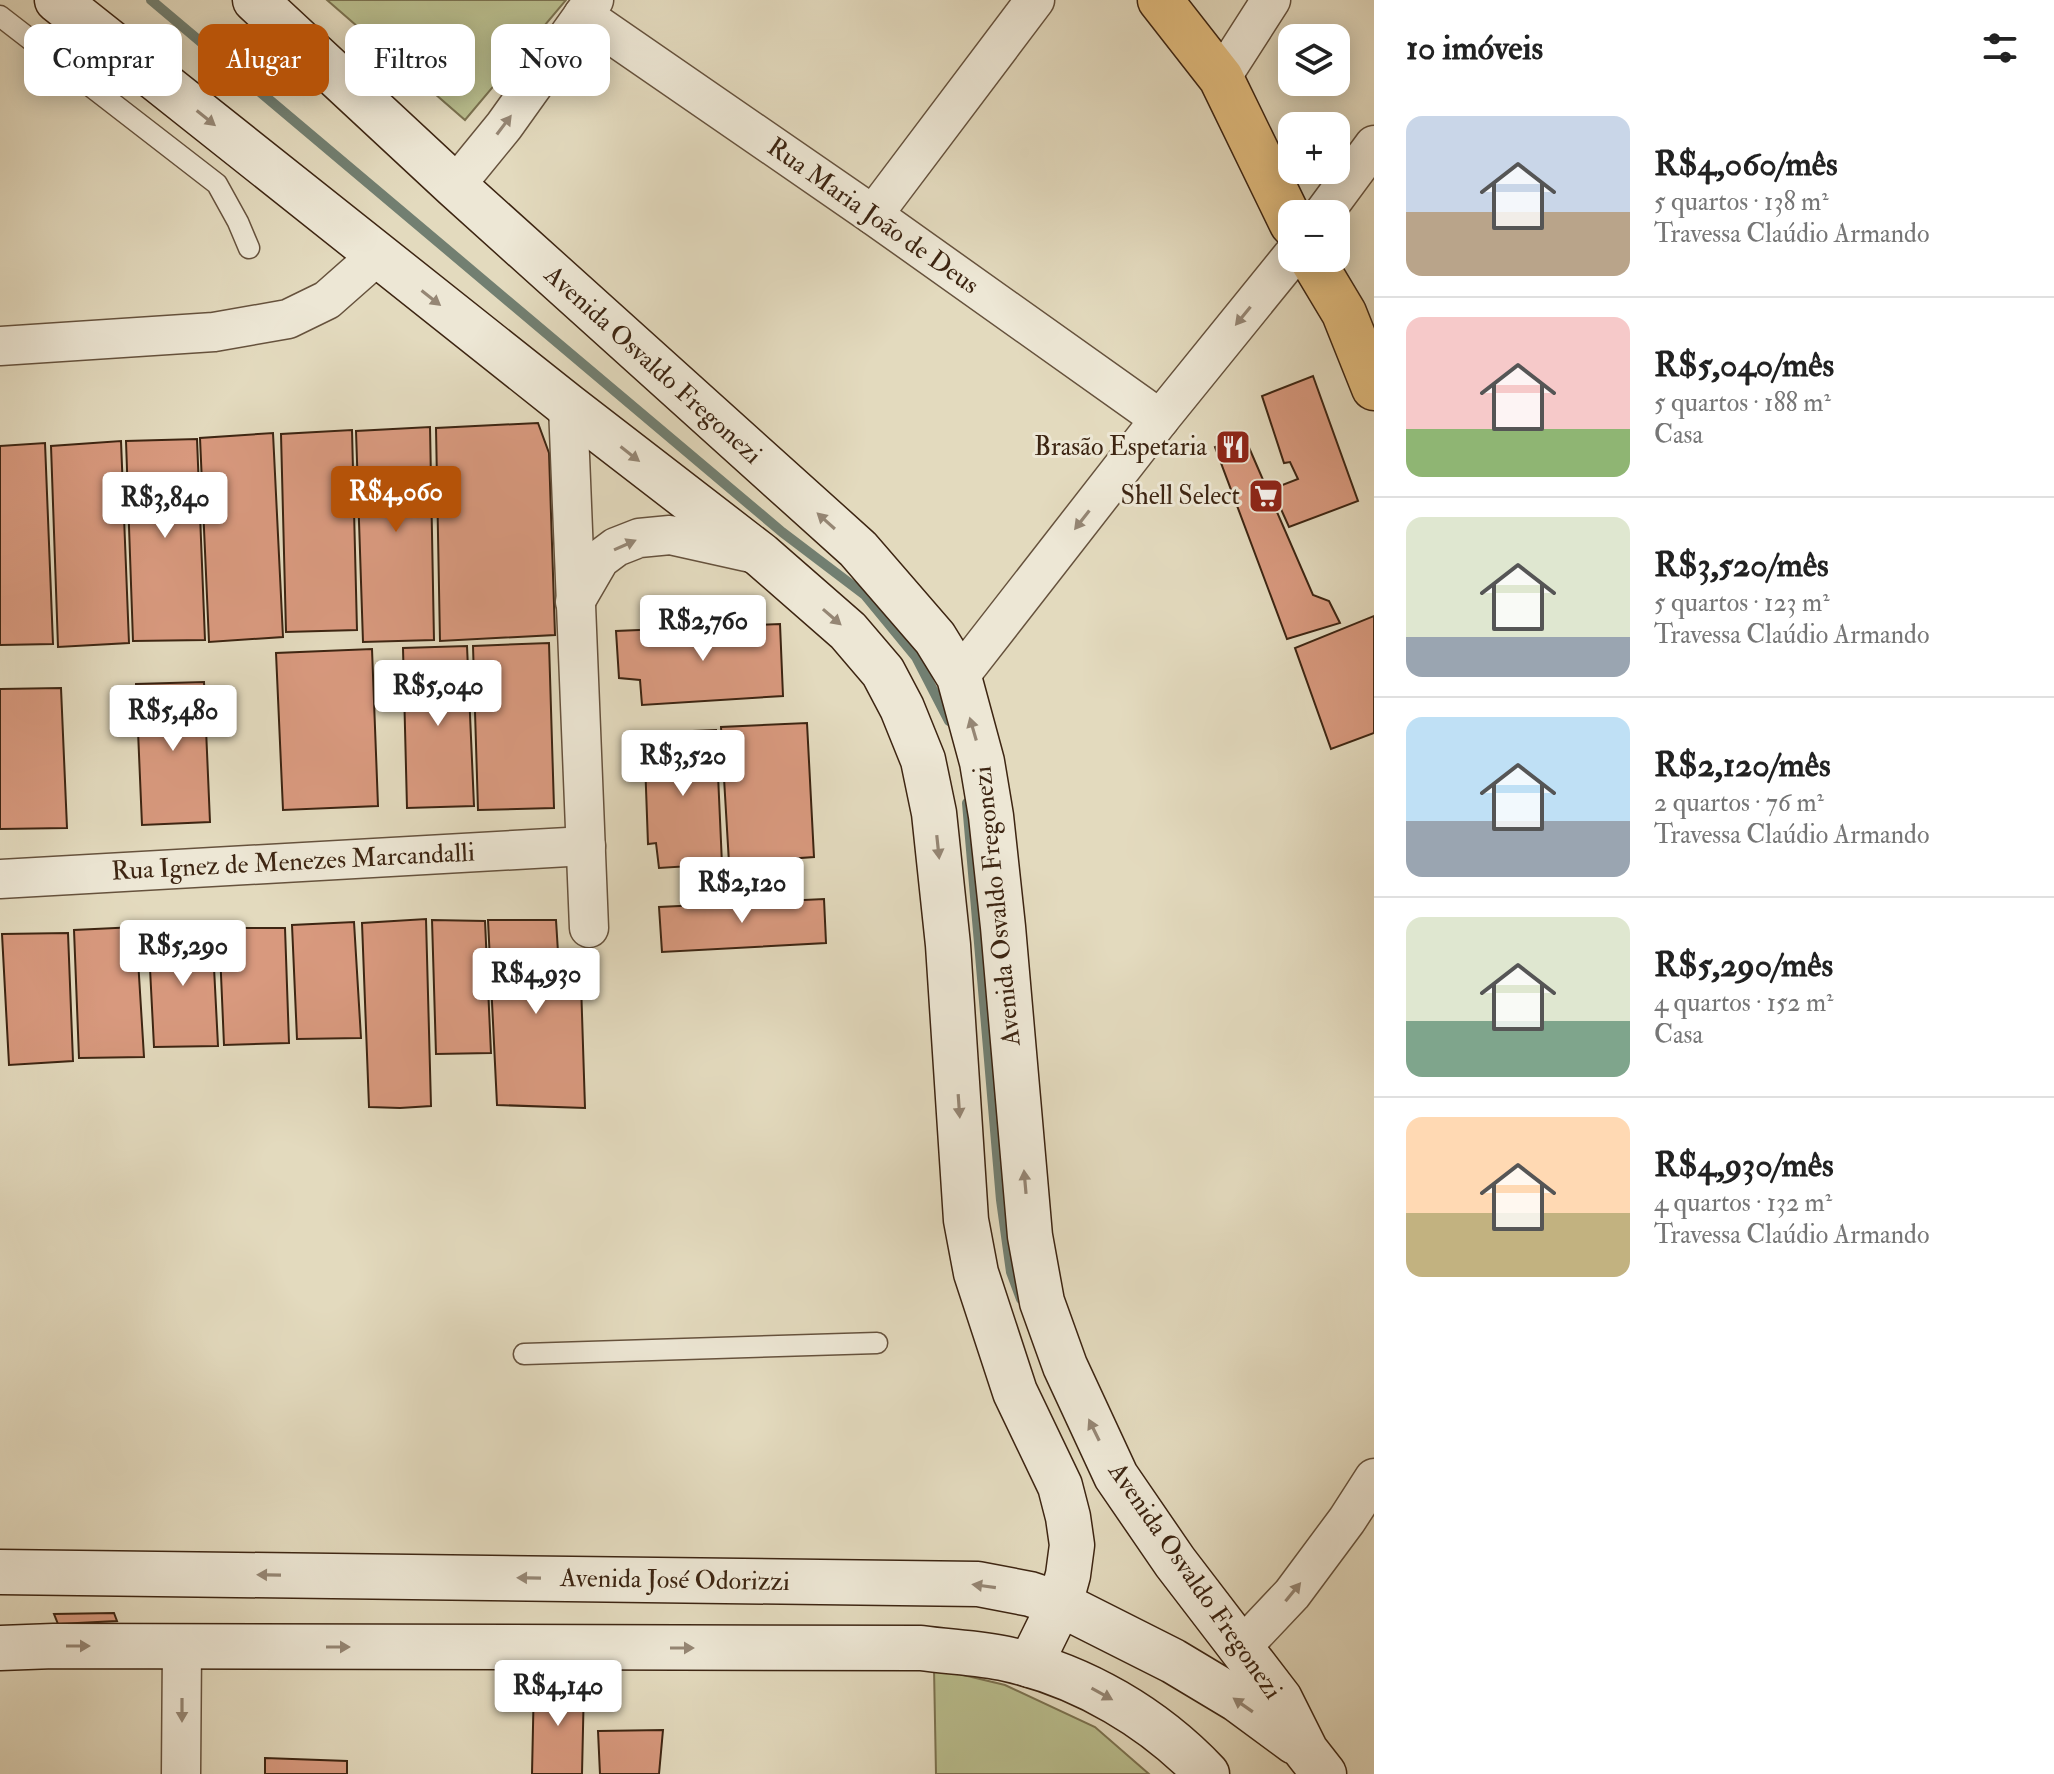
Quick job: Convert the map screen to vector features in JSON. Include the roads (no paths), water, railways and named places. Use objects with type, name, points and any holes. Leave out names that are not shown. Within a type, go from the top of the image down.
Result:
[{"type":"main road","points":[[1160,0],[1221,78],[1280,200]]},
{"type":"main road","points":[[1319,272],[1344,313],[1374,388]]},
{"type":"street","name":"Avenida Osvaldo Fregonezi","points":[[57,0],[568,406],[761,555],[848,631],[883,672],[902,708],[923,760],[934,813],[948,945],[966,1220],[976,1273],[1015,1392],[1060,1486],[1072,1545],[1060,1604],[1017,1662]]},
{"type":"street","name":"Avenida Osvaldo Fregonezi","points":[[255,0],[455,186],[858,549],[935,638],[959,677],[982,762],[991,816],[1030,1236],[1042,1302],[1065,1366],[1116,1476],[1175,1562],[1280,1699],[1315,1762]]},
{"type":"street","points":[[873,215],[1035,0]]},
{"type":"street","points":[[1221,78],[1271,0]]},
{"type":"street","points":[[455,186],[504,126],[589,8]]},
{"type":"street","name":"Rua Maria João de Deus","points":[[589,8],[1160,419]]},
{"type":"street","points":[[1333,200],[1374,145]]},
{"type":"street","points":[[0,346],[214,332],[288,319],[327,300],[378,255]]},
{"type":"street","points":[[959,677],[1279,272]]},
{"type":"street","points":[[568,406],[589,928]]},
{"type":"street","points":[[575,602],[600,559],[616,547],[639,538],[670,535],[761,555]]},
{"type":"street","name":"Rua Ignez de Menezes Marcandalli","points":[[0,879],[586,846]]},
{"type":"street","points":[[1240,1649],[1292,1594],[1374,1478]]},
{"type":"street","name":"Avenida José Odorizzi","points":[[0,1572],[978,1584],[1030,1594],[1060,1604],[1173,1661],[1238,1700],[1315,1762]]},
{"type":"street","points":[[181,1774],[182,1647]]},
{"type":"street","points":[[0,1648],[921,1648],[1017,1662],[1098,1691],[1164,1733],[1207,1774]]},
{"type":"lane","points":[[0,16],[217,184],[249,248]]},
{"type":"lane","points":[[524,1354],[877,1343]]},
{"type":"waterway","points":[[151,0],[782,532],[865,595],[916,657],[949,721]]},
{"type":"waterway","points":[[967,803],[1001,1200],[1011,1272],[1021,1299]]},
{"type":"place","name":"Brasão Espetaria","points":[[1233,447]]},
{"type":"place","name":"Shell Select","points":[[1266,496]]}]
